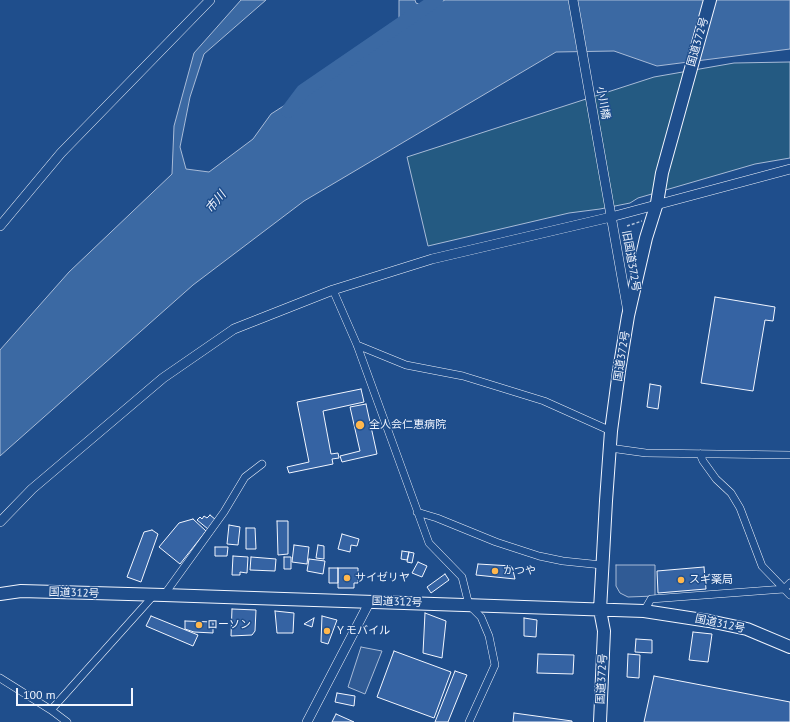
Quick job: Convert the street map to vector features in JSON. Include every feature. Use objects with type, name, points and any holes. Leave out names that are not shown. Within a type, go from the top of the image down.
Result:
[{"type":"highway","name":"国道372号","points":[[600,722],[604,632],[600,610],[611,431],[628,316],[646,238],[657,203],[662,173],[710,0]]},
{"type":"highway","name":"国道312号","points":[[0,594],[21,591],[470,604],[644,611],[709,621],[747,629],[790,646]]},
{"type":"street","points":[[0,226],[61,153],[210,0]]},
{"type":"street","name":"小川橋","points":[[573,0],[611,214]]},
{"type":"street","points":[[0,522],[32,489],[163,378],[234,329],[333,290],[432,259],[611,214],[694,196],[790,169]]},
{"type":"street","name":"旧国道372号","points":[[611,214],[628,316]]},
{"type":"street","points":[[333,290],[357,345],[429,543],[462,577],[470,604],[481,617],[489,636],[495,665],[469,722]]},
{"type":"street","points":[[357,345],[406,365],[463,376],[544,401],[611,431]]},
{"type":"street","points":[[610,448],[646,454],[790,455]]},
{"type":"street","points":[[700,454],[703,461],[716,479],[731,493],[740,508],[762,566],[790,595]]},
{"type":"street","points":[[51,710],[159,595],[224,512],[245,477],[262,464]]},
{"type":"street","points":[[417,512],[437,518],[496,542],[539,556],[563,561],[602,564]]},
{"type":"street","points":[[644,611],[651,599],[784,589],[790,583]]},
{"type":"street","points":[[307,722],[370,601]]},
{"type":"street","points":[[0,678],[51,710],[67,722]]},
{"type":"path","points":[[622,230],[627,226],[643,220]]},
{"type":"path","points":[[626,222],[627,226]]},
{"type":"shaded area","points":[[790,62],[790,158],[755,164],[638,198],[630,203],[569,213],[428,246],[407,157],[654,77],[734,63]]},
{"type":"shaded area","points":[[616,565],[655,565],[655,596],[628,597],[620,593],[616,586]]},
{"type":"shaded area","points":[[361,647],[382,651],[365,694],[348,687]]},
{"type":"water","points":[[241,0],[266,0],[204,54],[190,97],[180,147],[186,169],[209,172],[253,139],[271,114],[368,52],[399,28],[399,0],[415,0],[416,3],[428,8],[445,0],[790,0],[790,49],[657,66],[614,51],[556,52],[304,201],[193,285],[0,456],[0,350],[69,272],[172,174],[174,126],[194,53]]},
{"type":"building","points":[[715,297],[775,307],[773,321],[765,320],[753,391],[701,383]]},
{"type":"building","points":[[650,384],[661,386],[658,409],[647,407]]},
{"type":"building","points":[[361,389],[364,402],[323,411],[331,454],[338,453],[339,458],[332,459],[333,464],[289,473],[287,467],[309,462],[297,402]]},
{"type":"building","points":[[366,404],[377,454],[342,462],[340,456],[360,451],[350,407]]},
{"type":"building","points":[[210,515],[216,520],[208,529],[197,520],[200,517],[202,519],[204,516],[207,518]]},
{"type":"building","points":[[193,519],[206,531],[180,564],[159,547],[179,523]]},
{"type":"building","points":[[277,521],[288,521],[288,554],[278,555]]},
{"type":"building","points":[[229,525],[240,527],[238,545],[227,544]]},
{"type":"building","points":[[246,528],[255,528],[256,549],[246,549]]},
{"type":"building","points":[[152,530],[158,534],[141,582],[127,577],[144,532]]},
{"type":"building","points":[[342,534],[359,539],[357,546],[351,545],[350,552],[338,549]]},
{"type":"building","points":[[294,545],[309,547],[307,564],[292,562]]},
{"type":"building","points":[[318,545],[324,546],[324,559],[316,558]]},
{"type":"building","points":[[215,547],[228,547],[227,556],[215,556]]},
{"type":"building","points":[[402,551],[409,552],[407,560],[401,559]]},
{"type":"building","points":[[409,552],[414,553],[412,563],[407,562]]},
{"type":"building","points":[[233,556],[248,557],[247,573],[240,572],[240,575],[232,575]]},
{"type":"building","points":[[251,557],[276,559],[275,571],[250,570]]},
{"type":"building","points":[[284,557],[291,557],[291,569],[284,569]]},
{"type":"building","points":[[309,559],[325,561],[323,574],[307,571]]},
{"type":"building","points":[[418,562],[427,566],[422,577],[412,573]]},
{"type":"building","name":"かつや","points":[[478,564],[512,566],[515,579],[476,575]]},
{"type":"building","name":"スギ薬局","points":[[704,567],[706,589],[658,593],[657,571]]},
{"type":"building","points":[[329,568],[338,568],[338,583],[329,583]]},
{"type":"building","points":[[338,568],[358,568],[358,583],[354,583],[354,588],[338,588]]},
{"type":"building","points":[[445,574],[449,580],[431,593],[427,587]]},
{"type":"building","points":[[232,609],[256,610],[255,631],[252,635],[231,636]]},
{"type":"building","points":[[275,611],[294,613],[293,633],[277,633]]},
{"type":"building","points":[[425,613],[446,621],[442,658],[423,653]]},
{"type":"building","points":[[151,616],[198,635],[193,646],[146,626]]},
{"type":"building","name":"Ｙモバイル","points":[[322,616],[337,620],[328,644],[321,642]]},
{"type":"building","points":[[314,618],[312,627],[304,624]]},
{"type":"building","points":[[524,618],[537,620],[536,637],[524,636]]},
{"type":"building","name":"ローソン","points":[[185,621],[213,622],[213,633],[194,632],[185,629]]},
{"type":"building","points":[[693,632],[712,634],[708,662],[689,660]]},
{"type":"building","points":[[636,639],[652,640],[652,653],[635,652]]},
{"type":"building","points":[[394,651],[451,672],[434,718],[377,697]]},
{"type":"building","points":[[538,654],[574,655],[573,674],[537,673]]},
{"type":"building","points":[[628,654],[640,655],[639,678],[627,677]]},
{"type":"building","points":[[455,671],[467,675],[448,722],[435,722]]},
{"type":"building","points":[[654,676],[790,702],[790,722],[644,722]]},
{"type":"building","points":[[337,693],[355,696],[354,706],[335,702]]},
{"type":"building","points":[[514,713],[572,721],[572,722],[513,722]]},
{"type":"building","points":[[336,714],[354,722],[332,722]]},
{"type":"waterway","name":"市川","points":[[288,111],[303,91],[436,0]]},
{"type":"place","name":"全人会仁恵病院","points":[[360,425]]},
{"type":"place","name":"かつや","points":[[495,571]]},
{"type":"place","name":"サイゼリヤ","points":[[347,578]]},
{"type":"place","name":"スギ薬局","points":[[681,580]]},
{"type":"place","name":"ローソン","points":[[199,625]]},
{"type":"place","name":"Ｙモバイル","points":[[327,631]]}]
